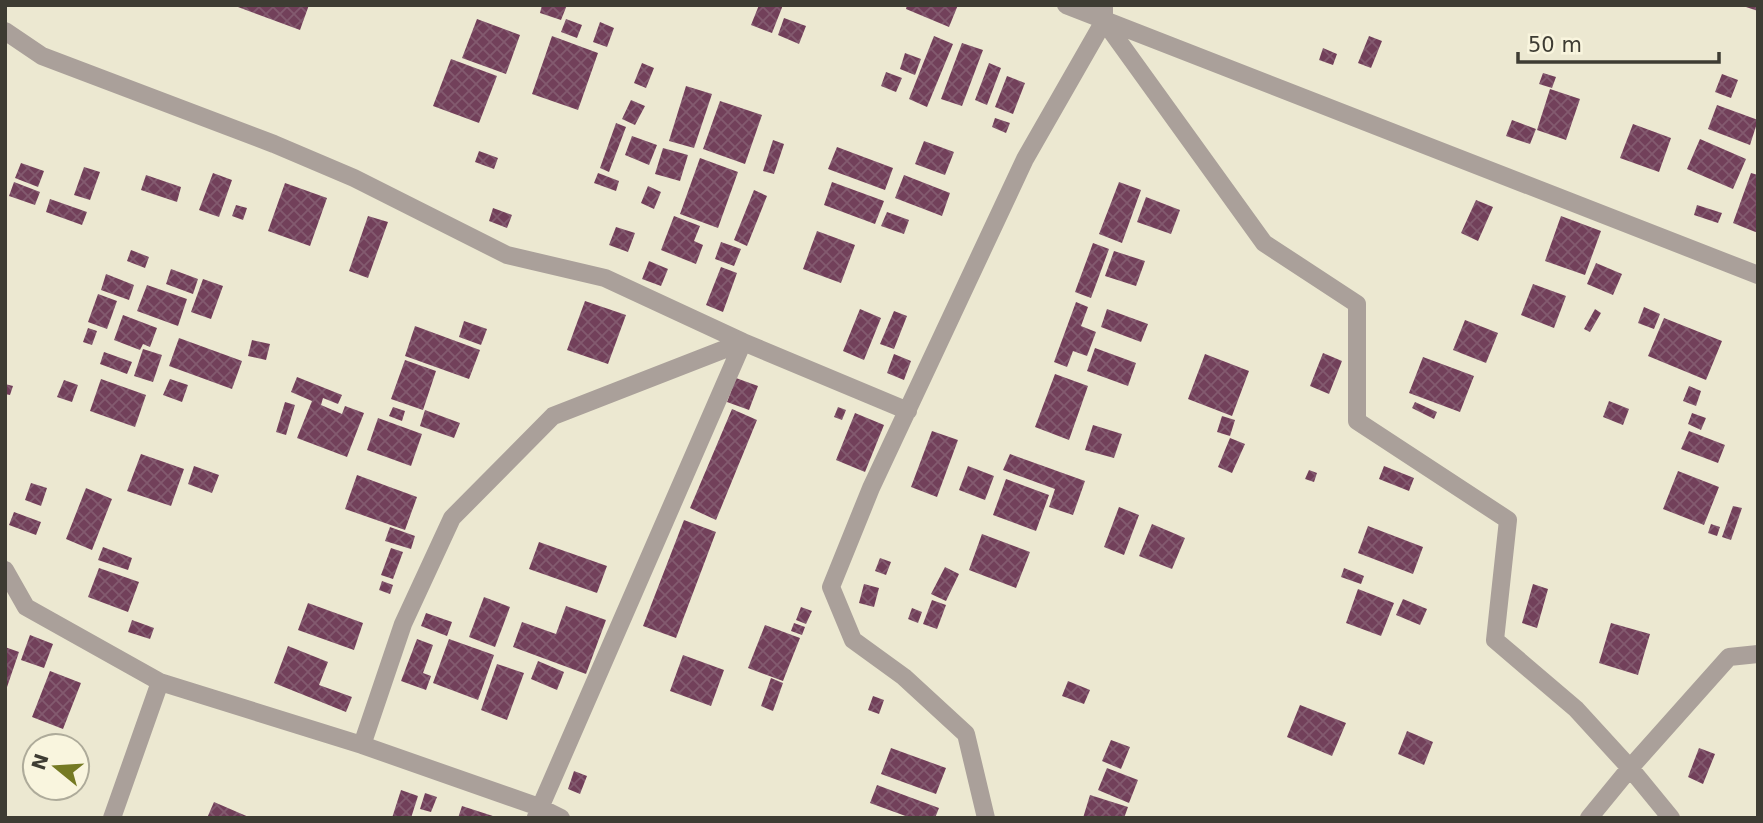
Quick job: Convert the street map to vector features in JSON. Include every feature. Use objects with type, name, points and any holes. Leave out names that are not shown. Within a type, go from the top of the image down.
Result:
[{"type":"street","points":[[1066,5],[1104,13],[1758,275]]},
{"type":"street","points":[[986,818],[966,734],[904,677],[853,640],[831,587],[871,488],[1025,159],[1104,13]]},
{"type":"street","points":[[1104,13],[1264,243],[1357,304],[1357,421],[1508,520],[1495,640],[1576,709],[1671,818]]},
{"type":"street","points":[[5,31],[42,56],[274,144],[354,178],[507,255],[605,278],[743,342],[908,411]]},
{"type":"street","points":[[362,745],[403,624],[453,518],[553,416],[743,342]]},
{"type":"street","points":[[537,812],[743,342]]},
{"type":"street","points":[[5,570],[26,607],[160,682],[362,745],[537,812],[561,818]]},
{"type":"street","points":[[1589,818],[1729,657],[1758,654]]},
{"type":"street","points":[[112,818],[160,682]]},
{"type":"building","points":[[238,5],[309,5],[300,30]]},
{"type":"building","points":[[542,5],[567,5],[561,20],[540,13]]},
{"type":"building","points":[[759,5],[783,5],[772,33],[751,25]]},
{"type":"building","points":[[907,5],[958,5],[949,27],[906,9]]},
{"type":"building","points":[[1758,5],[1758,11],[1743,6]]},
{"type":"building","points":[[784,18],[806,26],[799,44],[778,35]]},
{"type":"building","points":[[477,19],[520,35],[506,74],[462,58]]},
{"type":"building","points":[[566,19],[582,25],[577,38],[561,32]]},
{"type":"building","points":[[600,22],[614,28],[607,47],[593,42]]},
{"type":"building","points":[[552,36],[598,53],[578,110],[532,94]]},
{"type":"building","points":[[934,36],[953,44],[927,107],[909,99]]},
{"type":"building","points":[[1369,36],[1382,41],[1371,68],[1358,63]]},
{"type":"building","points":[[962,43],[983,50],[962,106],[941,99]]},
{"type":"building","points":[[1323,48],[1337,54],[1333,65],[1319,60]]},
{"type":"building","points":[[905,53],[921,59],[915,75],[900,69]]},
{"type":"building","points":[[451,59],[497,76],[479,123],[433,106]]},
{"type":"building","points":[[642,63],[654,68],[646,88],[634,83]]},
{"type":"building","points":[[989,63],[1001,68],[987,105],[975,100]]},
{"type":"building","points":[[886,72],[902,78],[896,92],[881,86]]},
{"type":"building","points":[[1543,73],[1556,77],[1552,88],[1539,84]]},
{"type":"building","points":[[1722,74],[1738,80],[1731,98],[1715,92]]},
{"type":"building","points":[[1007,76],[1025,83],[1013,114],[995,107]]},
{"type":"building","points":[[686,86],[712,94],[694,148],[669,141]]},
{"type":"building","points":[[1550,89],[1580,99],[1566,140],[1537,130]]},
{"type":"building","points":[[631,100],[645,106],[635,125],[622,119]]},
{"type":"building","points":[[720,101],[762,115],[745,164],[703,149]]},
{"type":"building","points":[[1717,105],[1758,120],[1750,145],[1708,129]]},
{"type":"building","points":[[995,118],[1010,123],[1006,133],[992,127]]},
{"type":"building","points":[[1512,120],[1536,129],[1530,144],[1506,136]]},
{"type":"building","points":[[616,123],[626,127],[609,172],[600,168]]},
{"type":"building","points":[[1633,124],[1671,138],[1659,172],[1620,158]]},
{"type":"building","points":[[632,136],[657,145],[649,165],[625,155]]},
{"type":"building","points":[[1700,139],[1746,159],[1733,189],[1687,169]]},
{"type":"building","points":[[773,140],[784,144],[774,174],[763,171]]},
{"type":"building","points":[[924,141],[954,152],[945,175],[915,164]]},
{"type":"building","points":[[837,147],[893,168],[885,190],[828,169]]},
{"type":"building","points":[[663,148],[688,155],[680,181],[655,174]]},
{"type":"building","points":[[479,151],[498,158],[494,169],[475,162]]},
{"type":"building","points":[[700,158],[738,172],[718,228],[680,214]]},
{"type":"building","points":[[21,163],[44,171],[38,187],[15,178]]},
{"type":"building","points":[[84,167],[100,172],[90,200],[74,195]]},
{"type":"building","points":[[213,173],[232,180],[219,217],[199,210]]},
{"type":"building","points":[[598,173],[619,181],[616,191],[594,183]]},
{"type":"building","points":[[1751,173],[1758,175],[1758,233],[1733,223]]},
{"type":"building","points":[[146,175],[181,187],[177,202],[141,190]]},
{"type":"building","points":[[904,175],[950,193],[942,216],[895,198]]},
{"type":"building","points":[[14,182],[40,192],[35,205],[9,196]]},
{"type":"building","points":[[832,182],[884,201],[875,224],[824,205]]},
{"type":"building","points":[[1119,182],[1141,190],[1122,243],[1099,234]]},
{"type":"building","points":[[285,183],[327,198],[310,246],[268,231]]},
{"type":"building","points":[[648,186],[661,192],[654,209],[641,203]]},
{"type":"building","points":[[754,190],[767,196],[747,246],[734,240]]},
{"type":"building","points":[[1146,197],[1180,210],[1171,234],[1137,222]]},
{"type":"building","points":[[50,199],[87,212],[82,225],[46,212]]},
{"type":"building","points":[[1476,200],[1493,207],[1478,241],[1461,233]]},
{"type":"building","points":[[236,205],[247,208],[243,220],[232,216]]},
{"type":"building","points":[[1697,205],[1722,213],[1718,223],[1694,215]]},
{"type":"building","points":[[493,208],[512,215],[507,228],[489,221]]},
{"type":"building","points":[[887,212],[909,220],[904,234],[881,226]]},
{"type":"building","points":[[368,216],[388,222],[368,278],[349,271]]},
{"type":"building","points":[[674,216],[700,226],[694,241],[703,245],[696,264],[661,250]]},
{"type":"building","points":[[1561,216],[1601,231],[1585,275],[1545,261]]},
{"type":"building","points":[[616,227],[635,233],[628,252],[609,245]]},
{"type":"building","points":[[817,231],[855,245],[841,283],[803,269]]},
{"type":"building","points":[[721,242],[741,249],[734,266],[715,259]]},
{"type":"building","points":[[1093,243],[1109,249],[1091,298],[1075,292]]},
{"type":"building","points":[[131,250],[149,257],[145,268],[127,261]]},
{"type":"building","points":[[1114,251],[1145,261],[1136,286],[1105,276]]},
{"type":"building","points":[[649,261],[668,269],[661,286],[642,279]]},
{"type":"building","points":[[1596,263],[1622,274],[1613,295],[1587,284]]},
{"type":"building","points":[[721,267],[737,273],[723,312],[706,305]]},
{"type":"building","points":[[171,269],[198,279],[193,294],[166,284]]},
{"type":"building","points":[[106,274],[134,285],[129,300],[101,290]]},
{"type":"building","points":[[203,279],[223,286],[211,319],[191,312]]},
{"type":"building","points":[[1533,284],[1566,296],[1554,328],[1521,315]]},
{"type":"building","points":[[147,285],[187,299],[178,326],[137,311]]},
{"type":"building","points":[[98,294],[117,301],[107,329],[88,322]]},
{"type":"building","points":[[585,301],[626,315],[608,364],[567,350]]},
{"type":"building","points":[[1076,302],[1088,307],[1081,326],[1096,332],[1087,356],[1073,351],[1067,367],[1054,362]]},
{"type":"building","points":[[1644,307],[1660,314],[1654,329],[1638,323]]},
{"type":"building","points":[[860,309],[881,318],[864,360],[843,351]]},
{"type":"building","points":[[1107,309],[1148,324],[1141,342],[1101,327]]},
{"type":"building","points":[[1595,309],[1601,313],[1590,332],[1584,329]]},
{"type":"building","points":[[894,311],[907,316],[894,349],[880,344]]},
{"type":"building","points":[[123,315],[157,328],[150,347],[143,344],[140,350],[114,340]]},
{"type":"building","points":[[1664,318],[1722,341],[1706,380],[1648,356]]},
{"type":"building","points":[[1465,320],[1498,333],[1486,363],[1453,350]]},
{"type":"building","points":[[464,321],[487,329],[481,345],[459,337]]},
{"type":"building","points":[[415,326],[480,350],[469,379],[405,356]]},
{"type":"building","points":[[88,328],[97,331],[92,345],[83,342]]},
{"type":"building","points":[[179,338],[242,361],[232,389],[169,366]]},
{"type":"building","points":[[252,340],[270,344],[266,360],[248,356]]},
{"type":"building","points":[[1095,348],[1136,363],[1128,386],[1087,371]]},
{"type":"building","points":[[143,349],[162,355],[153,382],[134,376]]},
{"type":"building","points":[[104,352],[132,362],[127,374],[100,364]]},
{"type":"building","points":[[1323,353],[1342,361],[1329,394],[1310,386]]},
{"type":"building","points":[[894,354],[911,361],[904,380],[887,373]]},
{"type":"building","points":[[1205,354],[1249,371],[1232,416],[1188,399]]},
{"type":"building","points":[[1423,357],[1474,376],[1460,412],[1409,393]]},
{"type":"building","points":[[405,360],[436,371],[423,410],[391,399]]},
{"type":"building","points":[[1055,374],[1088,386],[1069,440],[1035,427]]},
{"type":"building","points":[[297,377],[342,395],[338,404],[323,398],[321,405],[342,414],[345,406],[364,413],[347,457],[297,438],[312,401],[291,392]]},
{"type":"building","points":[[736,378],[758,386],[749,410],[727,402]]},
{"type":"building","points":[[101,379],[146,395],[135,427],[90,411]]},
{"type":"building","points":[[170,379],[188,385],[182,402],[163,395]]},
{"type":"building","points":[[64,380],[78,385],[72,402],[57,397]]},
{"type":"building","points":[[5,384],[13,386],[10,395],[5,394]]},
{"type":"building","points":[[1689,386],[1701,391],[1696,406],[1683,401]]},
{"type":"building","points":[[1609,401],[1629,409],[1623,425],[1603,417]]},
{"type":"building","points":[[285,402],[295,405],[286,435],[276,432]]},
{"type":"building","points":[[1415,402],[1437,412],[1434,419],[1412,408]]},
{"type":"building","points":[[393,407],[405,411],[402,421],[389,416]]},
{"type":"building","points":[[838,407],[846,410],[842,420],[834,417]]},
{"type":"building","points":[[732,409],[757,420],[716,520],[690,508]]},
{"type":"building","points":[[425,410],[460,423],[454,438],[420,426]]},
{"type":"building","points":[[855,413],[884,425],[865,472],[836,460]]},
{"type":"building","points":[[1692,413],[1706,418],[1701,430],[1688,424]]},
{"type":"building","points":[[1222,416],[1235,420],[1230,436],[1217,432]]},
{"type":"building","points":[[378,418],[422,434],[411,466],[367,450]]},
{"type":"building","points":[[1093,425],[1122,434],[1114,458],[1085,450]]},
{"type":"building","points":[[932,431],[958,440],[937,497],[911,487]]},
{"type":"building","points":[[1689,431],[1725,445],[1718,463],[1681,449]]},
{"type":"building","points":[[1230,438],[1245,444],[1232,473],[1218,467]]},
{"type":"building","points":[[141,454],[184,469],[171,506],[127,491]]},
{"type":"building","points":[[1010,454],[1085,481],[1073,515],[1049,507],[1055,489],[1003,470]]},
{"type":"building","points":[[194,466],[219,475],[212,493],[188,484]]},
{"type":"building","points":[[968,466],[994,476],[985,500],[959,490]]},
{"type":"building","points":[[1384,466],[1414,478],[1409,491],[1379,479]]},
{"type":"building","points":[[1309,470],[1317,473],[1314,482],[1305,479]]},
{"type":"building","points":[[1678,471],[1719,487],[1704,525],[1663,509]]},
{"type":"building","points":[[357,475],[417,497],[405,530],[345,509]]},
{"type":"building","points":[[1006,479],[1049,495],[1036,531],[993,515]]},
{"type":"building","points":[[31,483],[47,488],[41,506],[25,500]]},
{"type":"building","points":[[86,488],[112,499],[92,550],[66,539]]},
{"type":"building","points":[[1733,506],[1742,508],[1731,540],[1722,537]]},
{"type":"building","points":[[1119,507],[1139,515],[1124,555],[1104,547]]},
{"type":"building","points":[[14,512],[41,522],[36,535],[9,525]]},
{"type":"building","points":[[684,520],[716,532],[676,638],[643,626]]},
{"type":"building","points":[[1152,524],[1185,538],[1172,569],[1139,556]]},
{"type":"building","points":[[1711,524],[1720,527],[1717,536],[1708,533]]},
{"type":"building","points":[[1368,526],[1423,547],[1413,574],[1358,553]]},
{"type":"building","points":[[390,527],[415,536],[411,549],[385,541]]},
{"type":"building","points":[[982,534],[1030,552],[1016,588],[969,570]]},
{"type":"building","points":[[539,542],[607,566],[597,593],[529,569]]},
{"type":"building","points":[[103,547],[132,558],[128,570],[98,560]]},
{"type":"building","points":[[391,548],[403,552],[393,579],[381,575]]},
{"type":"building","points":[[880,558],[891,562],[886,575],[875,571]]},
{"type":"building","points":[[945,567],[959,574],[946,601],[931,594]]},
{"type":"building","points":[[99,568],[139,582],[128,612],[88,597]]},
{"type":"building","points":[[1344,568],[1364,576],[1361,584],[1341,577]]},
{"type":"building","points":[[382,581],[393,585],[390,594],[379,590]]},
{"type":"building","points":[[864,584],[879,588],[874,607],[859,603]]},
{"type":"building","points":[[1533,584],[1548,589],[1537,628],[1522,623]]},
{"type":"building","points":[[1358,589],[1394,603],[1381,636],[1346,623]]},
{"type":"building","points":[[484,597],[510,607],[495,647],[469,637]]},
{"type":"building","points":[[1403,599],[1427,609],[1420,625],[1396,615]]},
{"type":"building","points":[[932,600],[946,605],[937,629],[923,624]]},
{"type":"building","points":[[308,603],[363,623],[354,650],[298,630]]},
{"type":"building","points":[[566,606],[606,620],[586,674],[513,647],[522,622],[556,634]]},
{"type":"building","points":[[801,607],[812,611],[806,624],[796,620]]},
{"type":"building","points":[[912,608],[922,612],[918,623],[908,619]]},
{"type":"building","points":[[426,613],[452,622],[447,636],[421,626]]},
{"type":"building","points":[[132,620],[154,628],[150,639],[128,632]]},
{"type":"building","points":[[794,623],[805,627],[802,635],[791,631]]},
{"type":"building","points":[[1611,623],[1650,634],[1638,675],[1599,663]]},
{"type":"building","points":[[765,625],[800,638],[783,681],[748,668]]},
{"type":"building","points":[[30,635],[53,644],[44,668],[21,660]]},
{"type":"building","points":[[417,639],[433,645],[423,673],[431,676],[426,690],[401,681]]},
{"type":"building","points":[[449,639],[494,655],[478,700],[433,683]]},
{"type":"building","points":[[288,646],[328,662],[319,685],[352,697],[346,712],[274,683]]},
{"type":"building","points":[[5,647],[19,652],[6,690],[5,690]]},
{"type":"building","points":[[683,655],[724,670],[711,706],[670,691]]},
{"type":"building","points":[[538,661],[564,672],[557,690],[531,679]]},
{"type":"building","points":[[497,664],[524,673],[507,720],[481,710]]},
{"type":"building","points":[[50,671],[81,683],[63,729],[32,717]]},
{"type":"building","points":[[771,678],[783,683],[773,711],[761,706]]},
{"type":"building","points":[[1068,681],[1090,690],[1084,704],[1062,696]]},
{"type":"building","points":[[873,696],[884,700],[879,714],[868,710]]},
{"type":"building","points":[[1300,705],[1346,723],[1332,756],[1287,737]]},
{"type":"building","points":[[1407,731],[1433,742],[1424,765],[1398,754]]},
{"type":"building","points":[[1111,740],[1130,747],[1121,769],[1102,761]]},
{"type":"building","points":[[891,748],[946,768],[936,794],[881,774]]},
{"type":"building","points":[[1699,748],[1715,754],[1703,784],[1688,777]]},
{"type":"building","points":[[1107,768],[1138,780],[1129,803],[1098,790]]},
{"type":"building","points":[[574,771],[587,776],[580,794],[568,789]]},
{"type":"building","points":[[877,785],[939,808],[935,818],[911,818],[870,803]]},
{"type":"building","points":[[401,790],[418,796],[411,818],[392,818]]},
{"type":"building","points":[[425,793],[437,797],[431,812],[420,809]]},
{"type":"building","points":[[1090,795],[1128,807],[1124,818],[1083,818]]},
{"type":"building","points":[[214,802],[251,818],[207,818]]},
{"type":"building","points":[[462,806],[496,817],[496,818],[458,818]]}]
